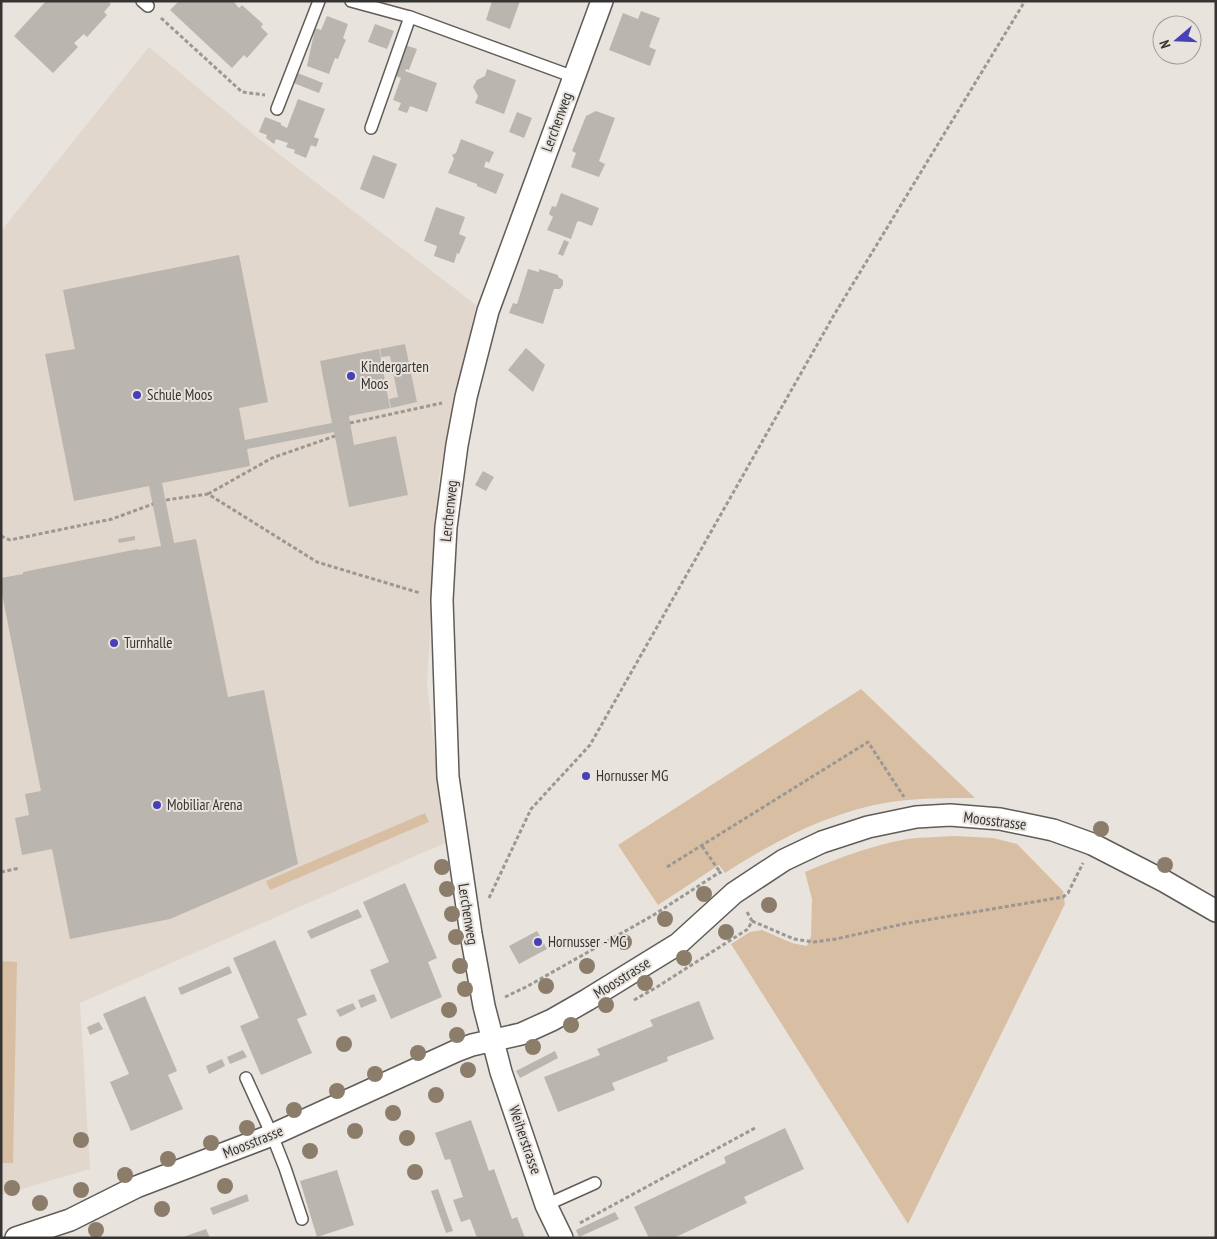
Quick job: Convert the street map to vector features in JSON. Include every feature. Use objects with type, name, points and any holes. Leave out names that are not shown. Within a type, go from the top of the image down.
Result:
[{"type":"street","name":"Lerchenweg","points":[[492,1040],[471,934],[448,777],[442,600],[446,527],[466,398],[488,311],[602,1]]},
{"type":"street","name":"Moosstrasse","points":[[16,1238],[70,1220],[136,1187],[272,1136],[456,1051],[472,1045],[521,1034],[552,1020],[678,944],[734,893],[784,860],[822,842],[868,827],[916,817],[950,815],[1000,819],[1053,830],[1092,844],[1164,881],[1216,911]]},
{"type":"street","name":"Weiherstrasse","points":[[492,1040],[546,1204],[561,1236]]},
{"type":"lane","points":[[277,109],[319,1]]},
{"type":"lane","points":[[351,1],[410,18],[574,77]]},
{"type":"lane","points":[[371,128],[410,18]]},
{"type":"lane","points":[[246,1078],[285,1168],[302,1219]]},
{"type":"lane","points":[[546,1204],[595,1183]]},
{"type":"path","points":[[471,934],[531,809],[590,745],[834,315],[1026,1]]},
{"type":"path","points":[[145,4],[242,92],[269,96]]},
{"type":"path","points":[[350,423],[466,398]]},
{"type":"path","points":[[166,500],[208,494],[272,458],[334,436]]},
{"type":"path","points":[[208,494],[317,562],[442,600]]},
{"type":"path","points":[[1,536],[10,540],[112,519],[153,504]]},
{"type":"path","points":[[667,867],[868,742],[916,817]]},
{"type":"path","points":[[752,921],[794,939],[814,942],[903,924],[1063,897],[1068,893],[1092,844]]},
{"type":"path","points":[[702,846],[734,893]]},
{"type":"path","points":[[1,872],[20,868]]},
{"type":"path","points":[[484,1006],[526,987],[635,925],[720,872]]},
{"type":"path","points":[[561,1236],[755,1128]]},
{"type":"shaded area","points":[[149,47],[258,138],[476,305],[439,477],[427,684],[445,843],[80,1003],[90,1169],[1,1195],[1,231]]},
{"type":"shaded area","points":[[861,689],[975,798],[932,798],[890,802],[825,820],[764,849],[725,873],[719,865],[658,905],[618,845]]},
{"type":"shaded area","points":[[425,813],[429,822],[270,890],[266,881]]},
{"type":"shaded area","points":[[955,836],[993,838],[1017,844],[1063,891],[1065,904],[908,1224],[731,944],[750,932],[762,930],[792,943],[807,946],[811,936],[812,899],[805,872],[856,852],[882,845],[914,838]]},
{"type":"shaded area","points":[[1,961],[17,962],[13,1163],[1,1163]]},
{"type":"building","points":[[46,1],[108,1],[111,4],[104,12],[107,15],[87,37],[84,34],[74,43],[78,47],[53,73],[14,36]]},
{"type":"building","points":[[179,1],[233,1],[239,8],[242,5],[263,24],[261,27],[268,34],[247,58],[244,55],[232,68],[170,10]]},
{"type":"building","points":[[492,1],[520,1],[510,29],[486,20]]},
{"type":"building","points":[[641,11],[660,18],[649,47],[656,50],[650,66],[609,50],[623,13],[638,19]]},
{"type":"building","points":[[327,16],[348,24],[343,38],[346,40],[338,59],[335,58],[329,74],[307,66],[315,28],[321,30]]},
{"type":"building","points":[[375,24],[394,31],[387,49],[368,42]]},
{"type":"building","points":[[405,45],[417,49],[409,70],[406,69],[405,71],[437,83],[427,112],[410,106],[407,113],[398,110],[401,103],[393,100],[401,78],[393,75]]},
{"type":"building","points":[[487,69],[516,80],[504,114],[475,103],[478,96],[473,87],[477,80],[485,76]]},
{"type":"building","points":[[295,72],[323,83],[319,93],[291,82]]},
{"type":"building","points":[[298,99],[325,109],[314,137],[319,139],[316,147],[311,145],[306,158],[294,153],[295,150],[286,147],[288,143],[276,139],[274,144],[266,138],[267,135],[259,132],[265,117],[281,123],[281,125],[287,128]]},
{"type":"building","points":[[596,111],[615,118],[599,161],[605,164],[599,177],[571,167],[576,153],[572,151],[586,116]]},
{"type":"building","points":[[517,112],[532,118],[524,138],[509,132]]},
{"type":"building","points":[[461,139],[494,152],[489,163],[486,161],[484,167],[504,174],[496,194],[477,186],[477,184],[448,173],[454,159],[452,155],[456,153]]},
{"type":"building","points":[[373,155],[397,164],[384,199],[360,189]]},
{"type":"building","points":[[561,193],[599,208],[592,226],[577,222],[571,239],[547,230],[553,217],[549,214],[552,206],[556,207]]},
{"type":"building","points":[[436,207],[465,217],[459,234],[466,237],[454,263],[434,256],[437,246],[424,241]]},
{"type":"building","points":[[564,240],[569,242],[563,256],[558,254]]},
{"type":"building","points":[[239,255],[268,402],[239,408],[245,440],[332,423],[320,361],[379,349],[390,408],[349,416],[354,445],[396,436],[408,495],[349,507],[334,432],[247,449],[250,466],[162,483],[174,543],[196,539],[228,697],[264,690],[298,864],[170,919],[70,939],[52,849],[22,855],[15,818],[29,815],[25,794],[41,791],[1,589],[1,578],[138,549],[161,546],[149,486],[74,501],[45,354],[75,349],[63,290]]},
{"type":"building","points":[[528,269],[539,272],[539,269],[558,275],[563,280],[563,285],[560,289],[554,289],[543,324],[509,313],[513,303],[517,304]]},
{"type":"building","points":[[405,344],[417,402],[391,408],[389,399],[398,397],[390,356],[381,357],[380,349]]},
{"type":"building","points":[[526,348],[545,365],[533,392],[508,370]]},
{"type":"building","points":[[483,471],[494,477],[486,491],[475,485]]},
{"type":"building","points":[[135,536],[135,540],[119,543],[118,539]]},
{"type":"building","points":[[405,883],[437,958],[428,962],[442,997],[391,1019],[370,970],[389,962],[363,902]]},
{"type":"building","points":[[358,909],[362,917],[311,939],[307,931]]},
{"type":"building","points":[[537,931],[547,949],[519,964],[509,946]]},
{"type":"building","points":[[275,940],[307,1015],[297,1019],[312,1053],[261,1075],[240,1026],[259,1018],[233,958]]},
{"type":"building","points":[[229,966],[232,973],[181,995],[178,988]]},
{"type":"building","points":[[374,994],[377,1001],[361,1008],[358,1000]]},
{"type":"building","points":[[145,996],[177,1071],[168,1075],[183,1109],[131,1131],[110,1082],[129,1074],[103,1014]]},
{"type":"building","points":[[699,1001],[714,1039],[667,1057],[668,1061],[612,1083],[615,1090],[558,1112],[544,1077],[600,1055],[597,1049],[653,1026],[650,1020]]},
{"type":"building","points":[[353,1003],[356,1009],[340,1017],[336,1010]]},
{"type":"building","points":[[99,1022],[103,1029],[90,1035],[87,1027]]},
{"type":"building","points":[[243,1050],[247,1057],[230,1064],[227,1057]]},
{"type":"building","points":[[555,1051],[558,1058],[520,1078],[516,1071]]},
{"type":"building","points":[[222,1059],[225,1066],[209,1074],[206,1066]]},
{"type":"building","points":[[471,1120],[489,1171],[494,1169],[512,1219],[517,1217],[525,1238],[477,1238],[470,1219],[461,1222],[453,1200],[463,1197],[450,1159],[445,1160],[435,1133]]},
{"type":"building","points":[[785,1128],[804,1169],[744,1197],[747,1203],[674,1238],[649,1238],[634,1207],[726,1163],[724,1157]]},
{"type":"building","points":[[337,1170],[354,1225],[317,1237],[300,1181]]},
{"type":"building","points":[[438,1189],[453,1231],[446,1233],[431,1191]]},
{"type":"building","points":[[247,1194],[249,1201],[213,1215],[210,1208]]},
{"type":"building","points":[[615,1212],[619,1219],[579,1237],[576,1230]]},
{"type":"building","points":[[206,1229],[210,1238],[183,1238],[183,1237]]},
{"type":"place","name":"Kindergarten Moos","points":[[351,376]]},
{"type":"place","name":"Schule Moos","points":[[137,395]]},
{"type":"place","name":"Turnhalle","points":[[114,643]]},
{"type":"place","name":"Hornusser MG","points":[[586,776]]},
{"type":"place","name":"Mobiliar Arena","points":[[157,805]]},
{"type":"place","name":"Hornusser - MG","points":[[538,942]]}]
